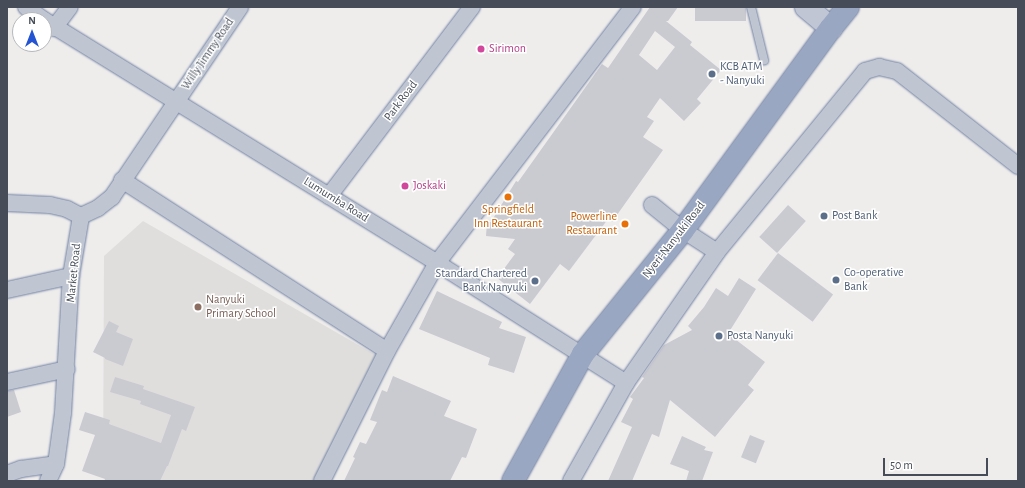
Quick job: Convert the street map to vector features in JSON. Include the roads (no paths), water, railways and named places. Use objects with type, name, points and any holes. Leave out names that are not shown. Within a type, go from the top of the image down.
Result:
[{"type":"highway","name":"Nyeri-Nanyuki Road","points":[[513,481],[583,354],[683,230],[848,7]]},
{"type":"main road","points":[[806,7],[831,28]]},
{"type":"street","points":[[52,20],[70,7]]},
{"type":"street","name":"Willy Jimmy Road","points":[[177,101],[240,7]]},
{"type":"street","name":"Park Road","points":[[329,196],[472,7]]},
{"type":"street","points":[[322,481],[387,351],[437,263],[633,7]]},
{"type":"street","name":"Lumumba Road","points":[[52,26],[177,101],[583,354],[626,383]]},
{"type":"street","points":[[571,481],[626,383],[717,252],[865,71],[879,67],[897,71],[1018,166]]},
{"type":"street","points":[[7,203],[50,205],[67,209],[81,216],[98,208],[112,197],[122,180],[177,101]]},
{"type":"street","points":[[122,180],[387,351]]},
{"type":"street","points":[[652,205],[683,230],[717,252]]},
{"type":"street","name":"Market Road","points":[[48,481],[56,464],[67,369],[71,276],[81,216]]},
{"type":"street","points":[[7,290],[71,276]]},
{"type":"street","points":[[7,382],[67,369]]},
{"type":"street","points":[[7,474],[21,469],[56,464]]},
{"type":"lane","points":[[751,7],[764,60]]},
{"type":"place","name":"Sirimon","points":[[481,49]]},
{"type":"place","name":"KCB ATM - Nanyuki","points":[[712,74]]},
{"type":"place","name":"Joskaki","points":[[405,186]]},
{"type":"place","name":"Springfield Inn Restaurant","points":[[508,197]]},
{"type":"place","name":"Post Bank","points":[[824,216]]},
{"type":"place","name":"Powerline Restaurant","points":[[625,224]]},
{"type":"place","name":"Co-operative Bank","points":[[836,280]]},
{"type":"place","name":"Standard Chartered Bank Nanyuki","points":[[535,281]]},
{"type":"place","name":"Nanyuki Primary School","points":[[198,307]]},
{"type":"place","name":"Posta Nanyuki","points":[[719,336]]}]
